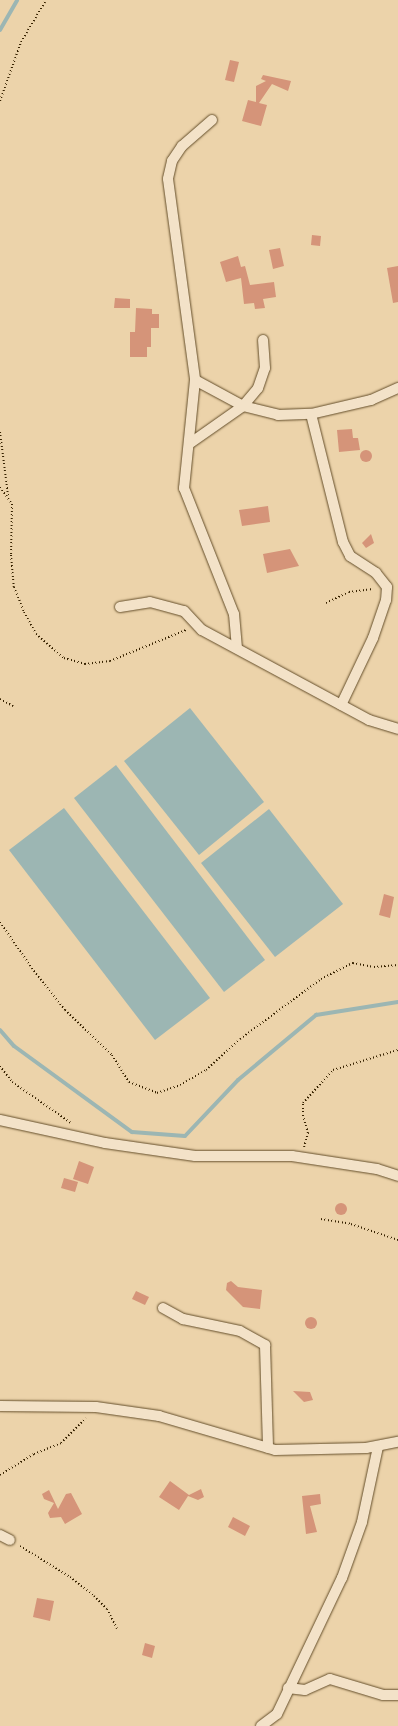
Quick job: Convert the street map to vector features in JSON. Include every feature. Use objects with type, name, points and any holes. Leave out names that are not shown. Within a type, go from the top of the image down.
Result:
[{"type":"street","points":[[212,120],[182,146],[172,161],[168,179],[195,380],[184,475],[186,495],[234,614],[237,646]]},
{"type":"street","points":[[189,444],[243,406],[258,388],[265,368],[263,340]]},
{"type":"street","points":[[195,380],[243,406],[278,415],[311,414],[371,400],[398,388]]},
{"type":"street","points":[[311,414],[344,542],[350,556],[376,573],[387,587],[386,600],[373,638],[341,705]]},
{"type":"street","points":[[120,607],[159,603],[184,611],[202,630],[237,646],[369,720],[398,729]]},
{"type":"street","points":[[0,1120],[105,1143],[194,1156],[292,1156],[377,1169],[398,1176]]},
{"type":"street","points":[[163,1308],[183,1319],[240,1330],[265,1345],[268,1448]]},
{"type":"street","points":[[0,1406],[96,1407],[159,1416],[268,1448],[378,1447],[398,1442]]},
{"type":"street","points":[[261,1726],[277,1714],[342,1578],[362,1522],[378,1447]]},
{"type":"street","points":[[288,1688],[304,1690],[330,1679],[373,1692],[398,1695]]},
{"type":"path","points":[[0,101],[21,42],[46,0]]},
{"type":"path","points":[[0,432],[13,520],[10,555],[14,587],[36,634],[64,658],[85,664],[110,661],[184,630],[202,630]]},
{"type":"path","points":[[0,487],[8,495]]},
{"type":"path","points":[[326,603],[349,592],[387,587]]},
{"type":"path","points":[[0,699],[13,706]]},
{"type":"path","points":[[0,922],[34,972],[65,1010],[112,1054],[129,1082],[157,1093],[206,1070],[240,1039],[321,979],[353,963],[374,967],[398,965]]},
{"type":"path","points":[[292,1156],[305,1146],[308,1133],[303,1116],[303,1103],[333,1070],[398,1050]]},
{"type":"path","points":[[0,1066],[12,1082],[72,1124]]},
{"type":"path","points":[[321,1219],[351,1224],[398,1240]]},
{"type":"path","points":[[0,1476],[34,1454],[61,1443],[96,1407]]},
{"type":"path","points":[[5,1538],[70,1577],[94,1596],[107,1609],[117,1629]]},
{"type":"water","points":[[190,708],[264,802],[199,855],[124,761]]},
{"type":"water","points":[[116,765],[265,960],[224,992],[74,798]]},
{"type":"water","points":[[64,808],[210,998],[155,1040],[9,850]]},
{"type":"water","points":[[269,809],[343,904],[275,957],[201,863]]},
{"type":"building","points":[[230,60],[239,62],[234,82],[225,80]]},
{"type":"building","points":[[263,75],[291,81],[288,91],[272,84],[259,103],[267,105],[261,126],[242,121],[248,100],[256,102],[256,86],[266,81],[261,79]]},
{"type":"building","points":[[312,235],[321,236],[320,246],[311,245]]},
{"type":"building","points":[[280,248],[284,266],[273,269],[269,250]]},
{"type":"building","points":[[238,256],[241,267],[245,266],[250,285],[274,282],[276,297],[263,299],[265,308],[255,309],[254,303],[244,304],[241,278],[226,282],[220,262]]},
{"type":"building","points":[[398,266],[398,302],[393,303],[387,268]]},
{"type":"building","points":[[115,298],[130,299],[130,308],[114,308]]},
{"type":"building","points":[[136,308],[152,309],[152,314],[159,314],[159,328],[151,328],[151,347],[147,347],[147,357],[130,357],[130,332],[135,332]]},
{"type":"building","points":[[352,429],[353,438],[358,438],[360,450],[339,452],[337,430]]},
{"type":"building","points":[[366,450],[372,456],[366,462],[360,456]]},
{"type":"building","points":[[268,506],[270,522],[242,526],[239,510]]},
{"type":"building","points":[[371,534],[374,543],[366,548],[362,543]]},
{"type":"building","points":[[290,549],[299,566],[267,573],[263,554]]},
{"type":"building","points":[[384,894],[394,897],[390,918],[379,915]]},
{"type":"building","points":[[79,1161],[94,1167],[88,1184],[73,1179]]},
{"type":"building","points":[[64,1178],[78,1182],[75,1192],[61,1188]]},
{"type":"building","points":[[341,1203],[347,1209],[341,1215],[335,1209]]},
{"type":"building","points":[[231,1281],[238,1287],[262,1290],[260,1309],[243,1307],[226,1290],[227,1283]]},
{"type":"building","points":[[136,1291],[149,1297],[145,1305],[132,1299]]},
{"type":"building","points":[[311,1317],[317,1323],[311,1329],[305,1323]]},
{"type":"building","points":[[293,1391],[310,1392],[313,1400],[304,1402]]},
{"type":"building","points":[[170,1481],[189,1495],[201,1489],[204,1497],[198,1500],[188,1496],[179,1510],[159,1497]]},
{"type":"building","points":[[49,1490],[58,1509],[66,1494],[71,1493],[82,1514],[65,1524],[61,1517],[50,1518],[48,1513],[54,1503],[44,1499],[42,1494]]},
{"type":"building","points":[[320,1494],[321,1504],[310,1506],[317,1532],[306,1534],[302,1496]]},
{"type":"building","points":[[233,1517],[250,1526],[245,1536],[228,1527]]},
{"type":"building","points":[[37,1598],[54,1601],[50,1621],[33,1617]]},
{"type":"building","points":[[145,1643],[155,1646],[152,1658],[142,1655]]},
{"type":"waterway","points":[[0,30],[17,0]]},
{"type":"waterway","points":[[0,1030],[14,1046],[132,1132],[185,1136],[238,1080],[316,1015],[398,1002]]}]
